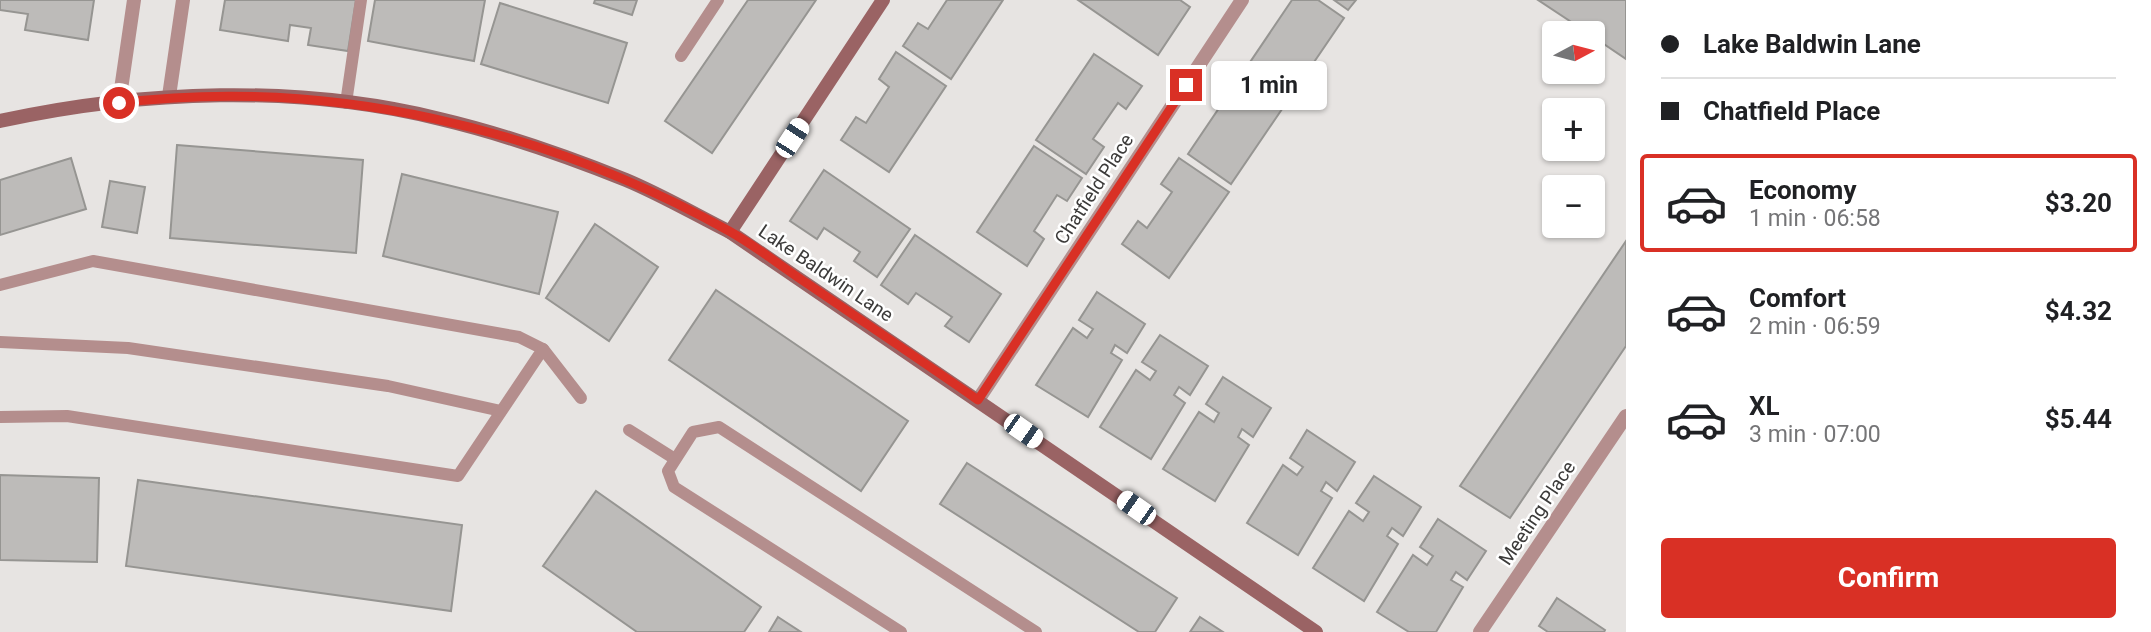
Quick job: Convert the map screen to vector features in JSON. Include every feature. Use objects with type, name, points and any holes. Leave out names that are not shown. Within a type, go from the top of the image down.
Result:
[{"type":"street","points":[[119,103],[134,0]]},
{"type":"street","points":[[169,96],[183,0]]},
{"type":"street","points":[[730,232],[883,0]]},
{"type":"street","name":"Chatfield Place","points":[[978,400],[1242,0]]},
{"type":"street","name":"Lake Baldwin Lane","points":[[0,121],[47,111],[169,96],[259,96],[346,103],[439,118],[533,145],[628,181],[730,232],[1316,632]]},
{"type":"street","name":"Meeting Place","points":[[1480,632],[1626,416]]},
{"type":"lane","points":[[346,103],[361,0]]},
{"type":"lane","points":[[681,56],[718,0]]},
{"type":"lane","points":[[0,285],[93,261],[519,337],[543,349],[581,398]]},
{"type":"lane","points":[[0,342],[128,348],[388,386],[501,411]]},
{"type":"lane","points":[[0,417],[67,416],[458,476],[543,349]]},
{"type":"lane","points":[[901,632],[674,487],[668,471],[693,432],[719,427],[1036,632]]},
{"type":"lane","points":[[629,430],[675,459]]},
{"type":"building","points":[[0,0],[94,0],[88,40],[25,30],[28,14],[0,10]]},
{"type":"building","points":[[225,0],[356,0],[348,51],[308,45],[311,28],[290,25],[288,41],[220,30]]},
{"type":"building","points":[[375,0],[485,0],[474,61],[368,41]]},
{"type":"building","points":[[595,0],[637,0],[632,15],[594,3]]},
{"type":"building","points":[[748,0],[816,0],[712,153],[665,121]]},
{"type":"building","points":[[947,0],[1003,0],[951,79],[903,46],[918,23],[928,29]]},
{"type":"building","points":[[1078,0],[1180,0],[1190,7],[1158,55]]},
{"type":"building","points":[[1292,0],[1318,0],[1344,18],[1231,184],[1188,154]]},
{"type":"building","points":[[1334,0],[1356,0],[1348,10]]},
{"type":"building","points":[[1538,0],[1626,0],[1626,59],[1605,45],[1605,21],[1570,21]]},
{"type":"building","points":[[500,3],[627,43],[608,103],[481,64]]},
{"type":"building","points":[[896,52],[946,86],[889,172],[841,140],[856,117],[866,123],[889,87],[879,79]]},
{"type":"building","points":[[1094,54],[1142,86],[1126,109],[1118,103],[1093,139],[1104,147],[1086,174],[1036,140]]},
{"type":"building","points":[[177,145],[363,160],[356,253],[170,238]]},
{"type":"building","points":[[1034,146],[1082,178],[1067,201],[1057,195],[1034,231],[1044,239],[1027,266],[977,232]]},
{"type":"building","points":[[71,158],[86,209],[0,235],[0,180]]},
{"type":"building","points":[[1179,158],[1229,192],[1169,278],[1122,244],[1138,221],[1147,228],[1172,192],[1161,184]]},
{"type":"building","points":[[824,170],[910,229],[877,277],[854,261],[860,252],[824,228],[817,239],[790,221]]},
{"type":"building","points":[[402,174],[558,212],[539,294],[383,256]]},
{"type":"building","points":[[110,181],[145,187],[137,233],[102,227]]},
{"type":"building","points":[[595,224],[658,267],[609,341],[546,298]]},
{"type":"building","points":[[915,235],[1001,294],[969,342],[945,326],[952,317],[916,293],[908,304],[881,285]]},
{"type":"building","points":[[1626,241],[1626,346],[1510,518],[1460,486]]},
{"type":"building","points":[[716,290],[908,421],[861,491],[669,360]]},
{"type":"building","points":[[1097,292],[1145,324],[1127,353],[1115,345],[1111,353],[1122,360],[1088,417],[1036,385],[1073,328],[1087,338],[1093,329],[1079,320]]},
{"type":"building","points":[[1160,335],[1208,366],[1190,395],[1179,387],[1174,395],[1185,403],[1151,459],[1100,427],[1136,370],[1150,380],[1156,371],[1142,362]]},
{"type":"building","points":[[1223,377],[1271,408],[1253,437],[1242,429],[1238,437],[1249,445],[1215,501],[1163,469],[1199,412],[1214,422],[1219,413],[1206,404]]},
{"type":"building","points":[[1307,430],[1355,462],[1337,491],[1326,482],[1321,491],[1332,498],[1298,555],[1247,523],[1283,465],[1297,475],[1303,467],[1290,458]]},
{"type":"building","points":[[967,463],[1177,598],[1155,632],[1139,632],[940,504]]},
{"type":"building","points":[[0,475],[99,478],[97,562],[0,560]]},
{"type":"building","points":[[1374,476],[1421,507],[1403,536],[1392,528],[1387,536],[1398,544],[1364,601],[1313,568],[1349,511],[1363,521],[1369,512],[1356,503]]},
{"type":"building","points":[[138,480],[462,525],[451,611],[126,566]]},
{"type":"building","points":[[596,491],[761,607],[744,632],[637,632],[543,566]]},
{"type":"building","points":[[1438,519],[1486,551],[1467,580],[1456,572],[1451,580],[1463,587],[1436,632],[1409,632],[1377,612],[1413,555],[1427,565],[1433,556],[1420,547]]},
{"type":"building","points":[[1557,598],[1605,630],[1604,632],[1548,632],[1539,626]]},
{"type":"building","points":[[778,617],[801,632],[769,632]]},
{"type":"building","points":[[1200,617],[1223,632],[1190,632]]},
{"type":"route","points":[[119,103],[169,96],[259,96],[346,103],[439,118],[533,145],[628,181],[730,232],[978,400],[1186,85]]}]
